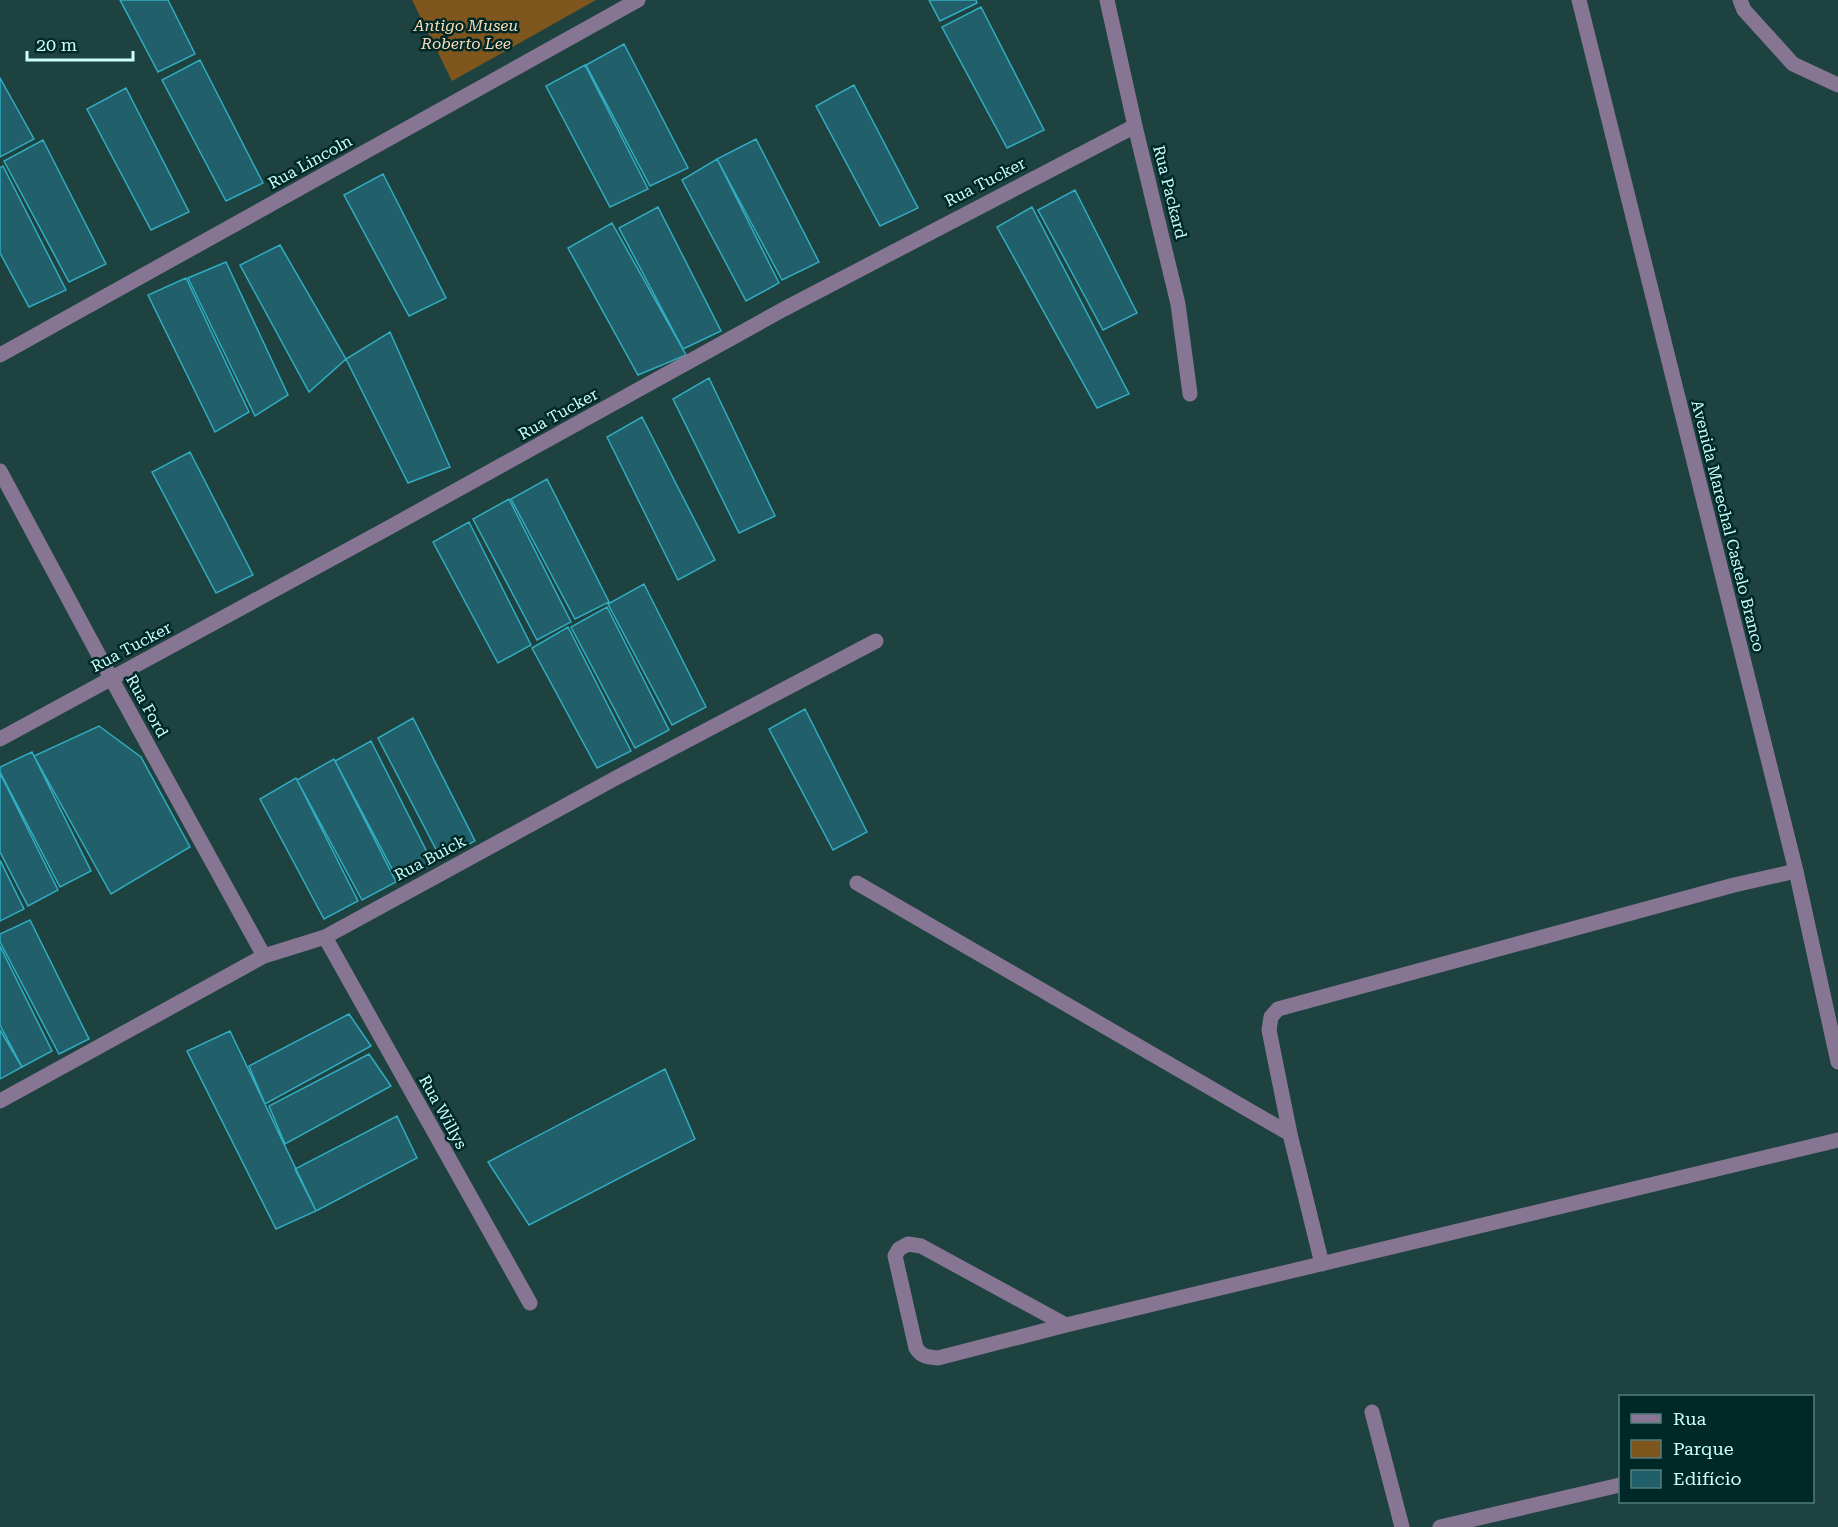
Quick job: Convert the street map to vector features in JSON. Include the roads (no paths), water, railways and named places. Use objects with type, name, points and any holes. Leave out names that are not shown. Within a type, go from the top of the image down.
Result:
[{"type":"street","name":"Rua Lincoln","points":[[0,355],[638,0]]},
{"type":"street","name":"Rua Packard","points":[[1107,0],[1178,304],[1190,394]]},
{"type":"street","name":"Avenida Marechal Castelo Branco","points":[[1579,0],[1796,871],[1838,1062]]},
{"type":"street","points":[[1740,0],[1744,10],[1793,64],[1838,85]]},
{"type":"street","name":"Rua Tucker","points":[[0,739],[401,521],[783,309],[1135,126]]},
{"type":"street","name":"Rua Ford","points":[[0,471],[264,956]]},
{"type":"street","name":"Rua Buick","points":[[0,1101],[264,956],[325,937],[614,779],[876,641]]},
{"type":"street","points":[[1322,1264],[1290,1134],[1269,1030],[1271,1017],[1278,1010],[1734,885],[1796,871]]},
{"type":"street","points":[[857,883],[1290,1134]]},
{"type":"street","name":"Rua Willys","points":[[325,937],[530,1303]]},
{"type":"street","points":[[1066,1325],[921,1246],[908,1244],[899,1249],[896,1256],[916,1348],[927,1358],[939,1358],[1066,1325],[1838,1140]]},
{"type":"street","points":[[1372,1412],[1402,1527]]},
{"type":"street","points":[[1440,1527],[1619,1485]]},
{"type":"park label","name":"Antigo Museu Roberto Lee","points":[[466,34]]}]
